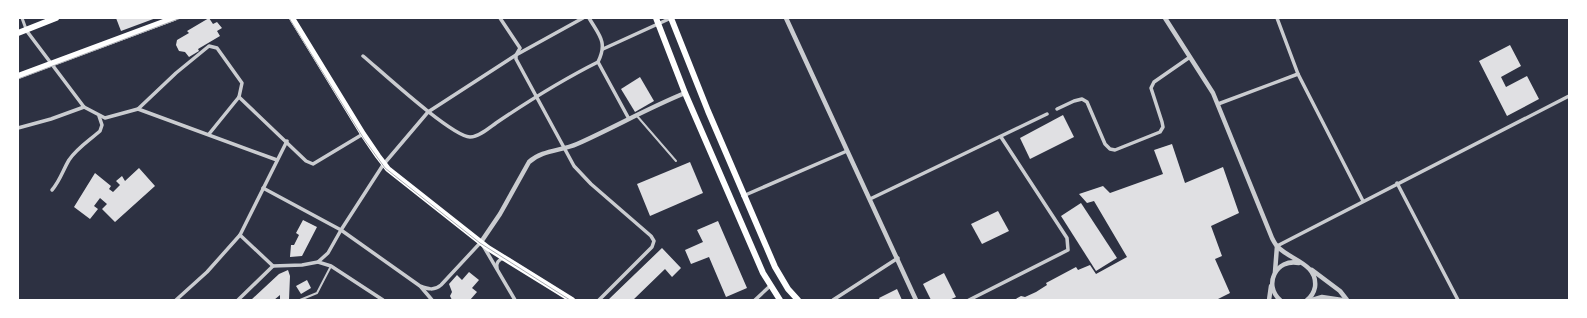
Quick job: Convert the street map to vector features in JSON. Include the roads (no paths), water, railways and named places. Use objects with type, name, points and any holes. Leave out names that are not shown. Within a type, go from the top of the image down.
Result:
[{"type":"main road","points":[[18,33],[56,18]]},
{"type":"main road","points":[[18,76],[174,18]]},
{"type":"main road","points":[[292,18],[363,134],[384,164],[401,180],[481,242],[572,300]]},
{"type":"main road","points":[[671,18],[743,196],[775,267],[788,289],[798,300]]},
{"type":"main road","points":[[657,21],[685,93],[763,273],[780,300]]},
{"type":"street","points":[[22,18],[26,30],[84,107],[105,118],[114,117],[138,109],[176,73],[201,52],[209,46],[217,48],[242,82],[239,97],[209,134]]},
{"type":"street","points":[[500,18],[520,48],[516,55],[516,59],[563,149],[574,166],[591,184],[651,236],[654,241],[652,247],[599,300]]},
{"type":"street","points":[[318,262],[328,253],[341,230],[384,164],[428,112],[516,55],[584,18]]},
{"type":"street","points":[[363,56],[428,112],[464,136],[471,137],[483,132],[536,96],[598,62],[603,49],[603,40],[589,18]]},
{"type":"street","points":[[603,49],[657,21],[671,18]]},
{"type":"street","points":[[786,18],[898,258],[916,300]]},
{"type":"street","points":[[1165,18],[1213,93],[1272,238],[1277,246],[1340,291],[1348,300]]},
{"type":"street","points":[[1277,18],[1298,74],[1363,201]]},
{"type":"street","points":[[1057,109],[1082,99],[1087,102],[1105,144],[1115,150],[1123,147],[1160,132],[1163,127],[1162,122],[1151,88],[1154,82],[1190,57]]},
{"type":"street","points":[[598,62],[629,119]]},
{"type":"street","points":[[1218,104],[1298,74]]},
{"type":"street","points":[[420,286],[429,289],[438,287],[481,242],[500,214],[529,162],[541,154],[563,149],[576,144],[685,93]]},
{"type":"street","points":[[1277,246],[1569,96]]},
{"type":"street","points":[[239,97],[306,161],[313,164],[363,134]]},
{"type":"street","points":[[18,128],[51,119],[84,107]]},
{"type":"street","points":[[138,109],[277,160]]},
{"type":"street","points":[[870,199],[1002,137],[1047,114]]},
{"type":"street","points":[[52,190],[59,182],[65,168],[74,154],[100,131],[102,126],[99,116]]},
{"type":"street","points":[[969,300],[1068,250],[1067,238],[1002,137]]},
{"type":"street","points":[[176,300],[207,272],[240,235],[286,142]]},
{"type":"street","points":[[743,196],[847,151]]},
{"type":"street","points":[[1397,184],[1458,300]]},
{"type":"street","points":[[263,188],[341,230],[420,286],[432,300]]},
{"type":"street","points":[[240,235],[273,266]]},
{"type":"street","points":[[481,242],[515,300]]},
{"type":"street","points":[[1275,273],[1277,246]]},
{"type":"street","points":[[497,269],[496,264],[500,259],[505,258]]},
{"type":"street","points":[[833,300],[898,258]]},
{"type":"street","points":[[238,300],[273,266],[302,265],[318,262],[331,266],[382,300]]},
{"type":"street","points":[[1269,300],[1272,280],[1280,266],[1287,263],[1302,263]]},
{"type":"street","points":[[1307,300],[1314,291],[1315,282],[1314,274],[1309,268]]},
{"type":"street","points":[[1272,280],[1272,289],[1280,300]]},
{"type":"street","points":[[754,300],[770,286]]},
{"type":"street","points":[[1312,300],[1322,297],[1342,300]]},
{"type":"lane","points":[[637,116],[676,160]]},
{"type":"lane","points":[[300,300],[317,293],[331,266]]},
{"type":"tram line","points":[[18,79],[181,18]]},
{"type":"tram line","points":[[289,18],[364,139],[385,168],[480,243],[570,300]]}]
